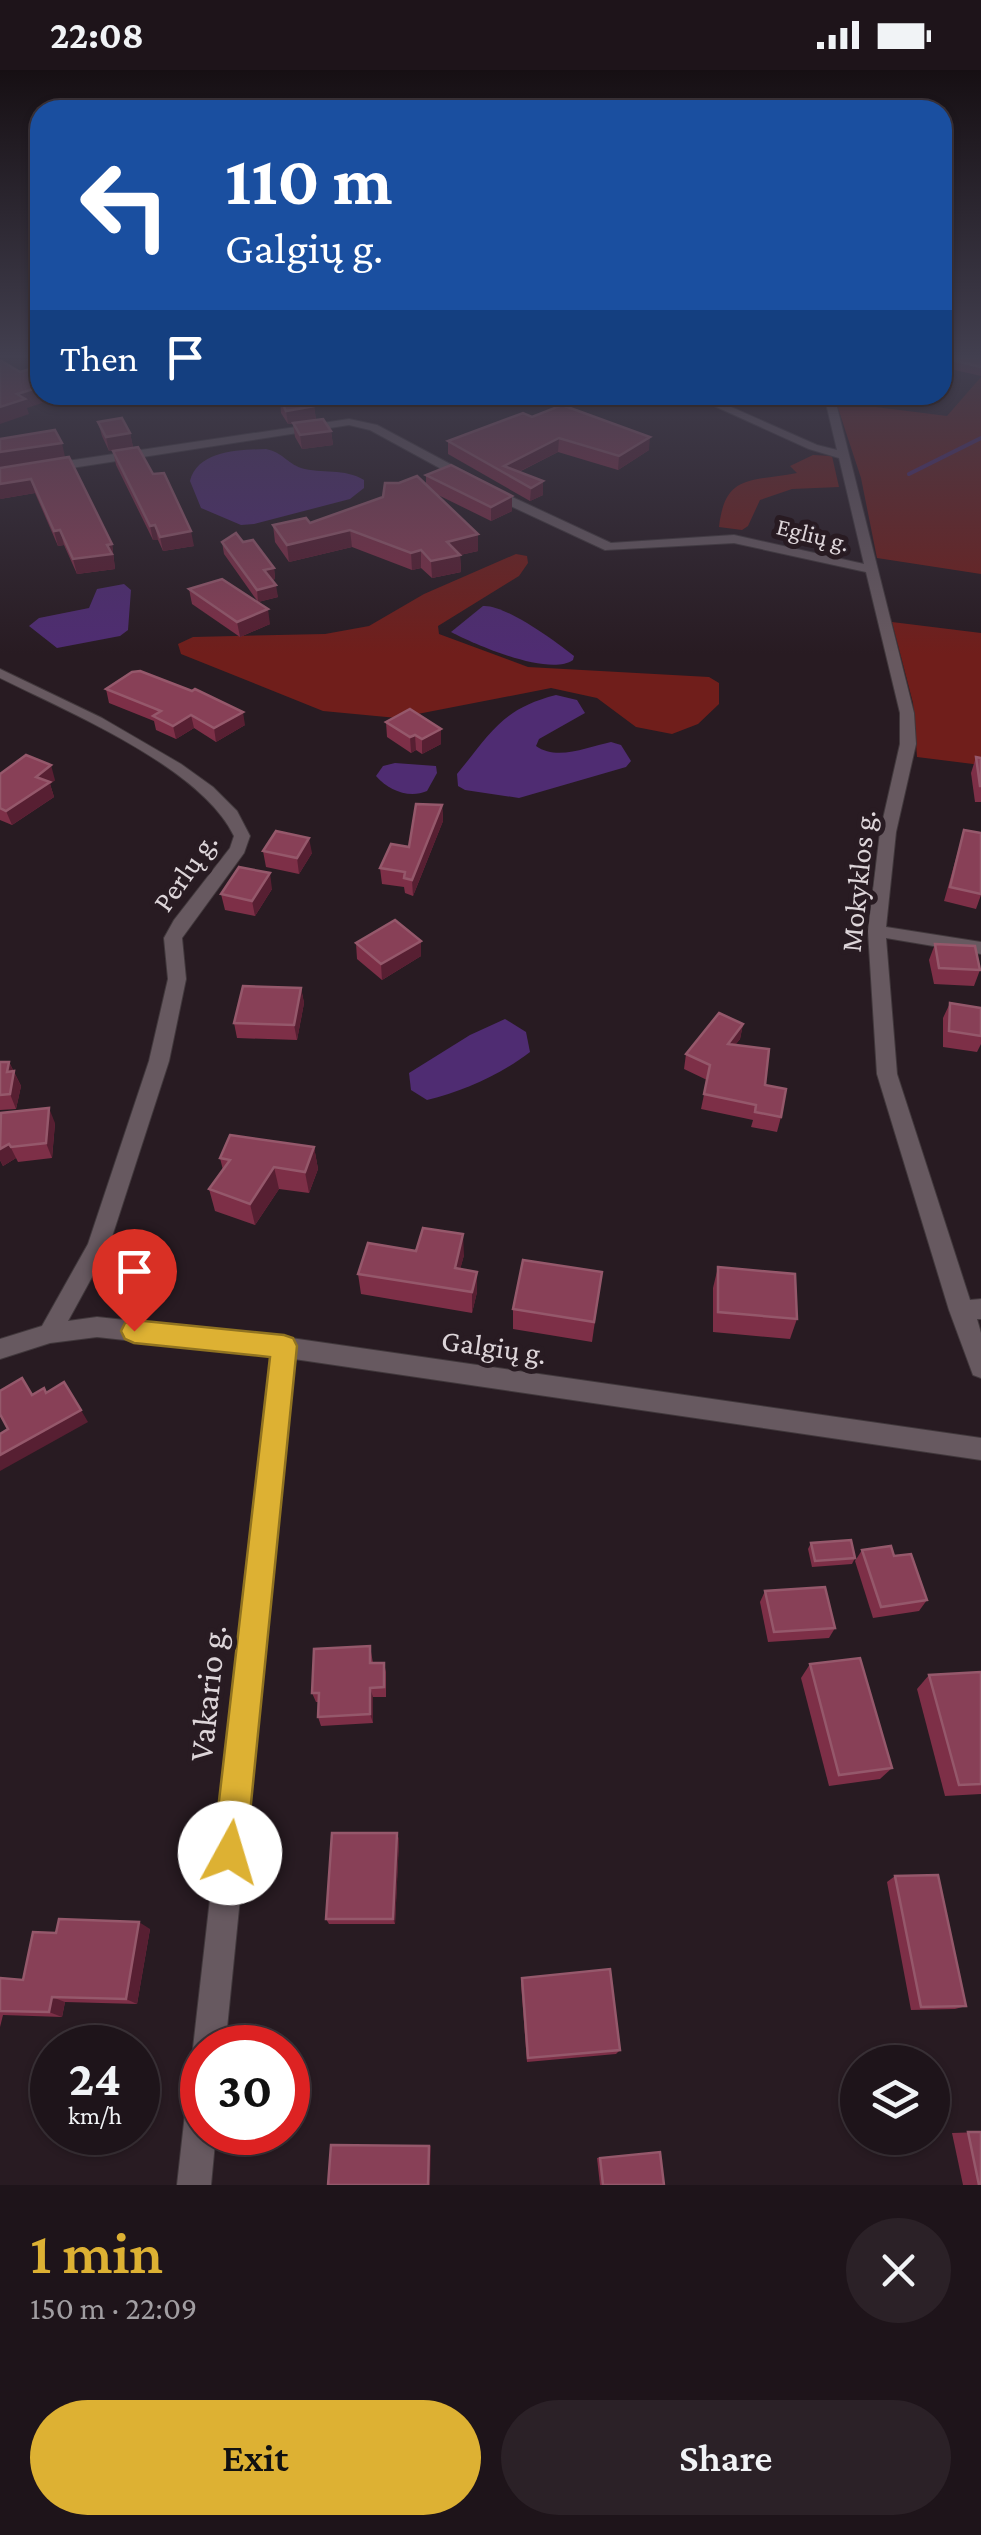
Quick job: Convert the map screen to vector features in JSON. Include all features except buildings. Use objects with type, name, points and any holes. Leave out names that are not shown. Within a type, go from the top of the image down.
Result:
[{"type":"street","name":"Eglių g.","points":[[0,475],[121,457]]},
{"type":"street","name":"Eglių g.","points":[[428,457],[609,547],[734,539],[869,569]]},
{"type":"street","name":"Mokyklos g.","points":[[846,457],[869,569],[907,714],[908,744],[888,832],[877,932],[887,1074],[970,1310],[981,1368]]},
{"type":"street","name":"Perlų g.","points":[[0,673],[139,744],[232,813],[242,836],[232,858],[173,938],[177,978],[159,1061],[98,1246],[50,1333]]},
{"type":"street","points":[[877,932],[981,948]]},
{"type":"street","name":"Galgių g.","points":[[0,1349],[50,1333],[97,1328],[284,1346],[981,1449]]},
{"type":"street","name":"Vakario g.","points":[[211,2025],[284,1346]]},
{"type":"street","points":[[194,2185],[197,2155]]},
{"type":"shaded area","points":[[282,457],[301,468],[357,476],[364,480],[364,488],[350,499],[241,525],[201,508],[190,481],[194,471],[211,458]]},
{"type":"shaded area","points":[[809,457],[832,457],[839,487],[792,489],[760,500],[748,526],[742,530],[719,527],[727,497],[734,489],[754,480],[797,473],[790,466]]},
{"type":"shaded area","points":[[854,457],[981,457],[981,574],[877,558]]},
{"type":"shaded area","points":[[516,554],[527,556],[528,563],[519,576],[438,626],[439,634],[528,667],[709,677],[719,683],[719,704],[698,724],[672,734],[636,727],[597,698],[551,688],[397,718],[323,711],[181,654],[178,644],[193,637],[325,634],[369,626],[424,594]]},
{"type":"shaded area","points":[[124,584],[131,590],[128,630],[120,636],[57,648],[29,626],[39,618],[89,608],[97,589]]},
{"type":"shaded area","points":[[483,606],[504,611],[530,625],[574,656],[573,660],[547,665],[530,662],[451,632]]},
{"type":"shaded area","points":[[892,622],[981,633],[981,765],[917,757],[913,703]]},
{"type":"shaded area","points":[[556,695],[577,700],[585,713],[539,739],[536,746],[563,753],[611,742],[621,745],[631,761],[626,767],[519,798],[458,786],[457,774],[499,724],[522,707]]},
{"type":"shaded area","points":[[383,766],[436,766],[437,773],[427,791],[406,793],[376,776]]},
{"type":"shaded area","points":[[505,1019],[526,1032],[530,1052],[494,1075],[441,1096],[427,1100],[411,1090],[409,1073],[470,1035]]},
{"type":"waterway","points":[[909,474],[944,457]]},
{"type":"route","points":[[134,1331],[284,1346],[230,1853]]}]
